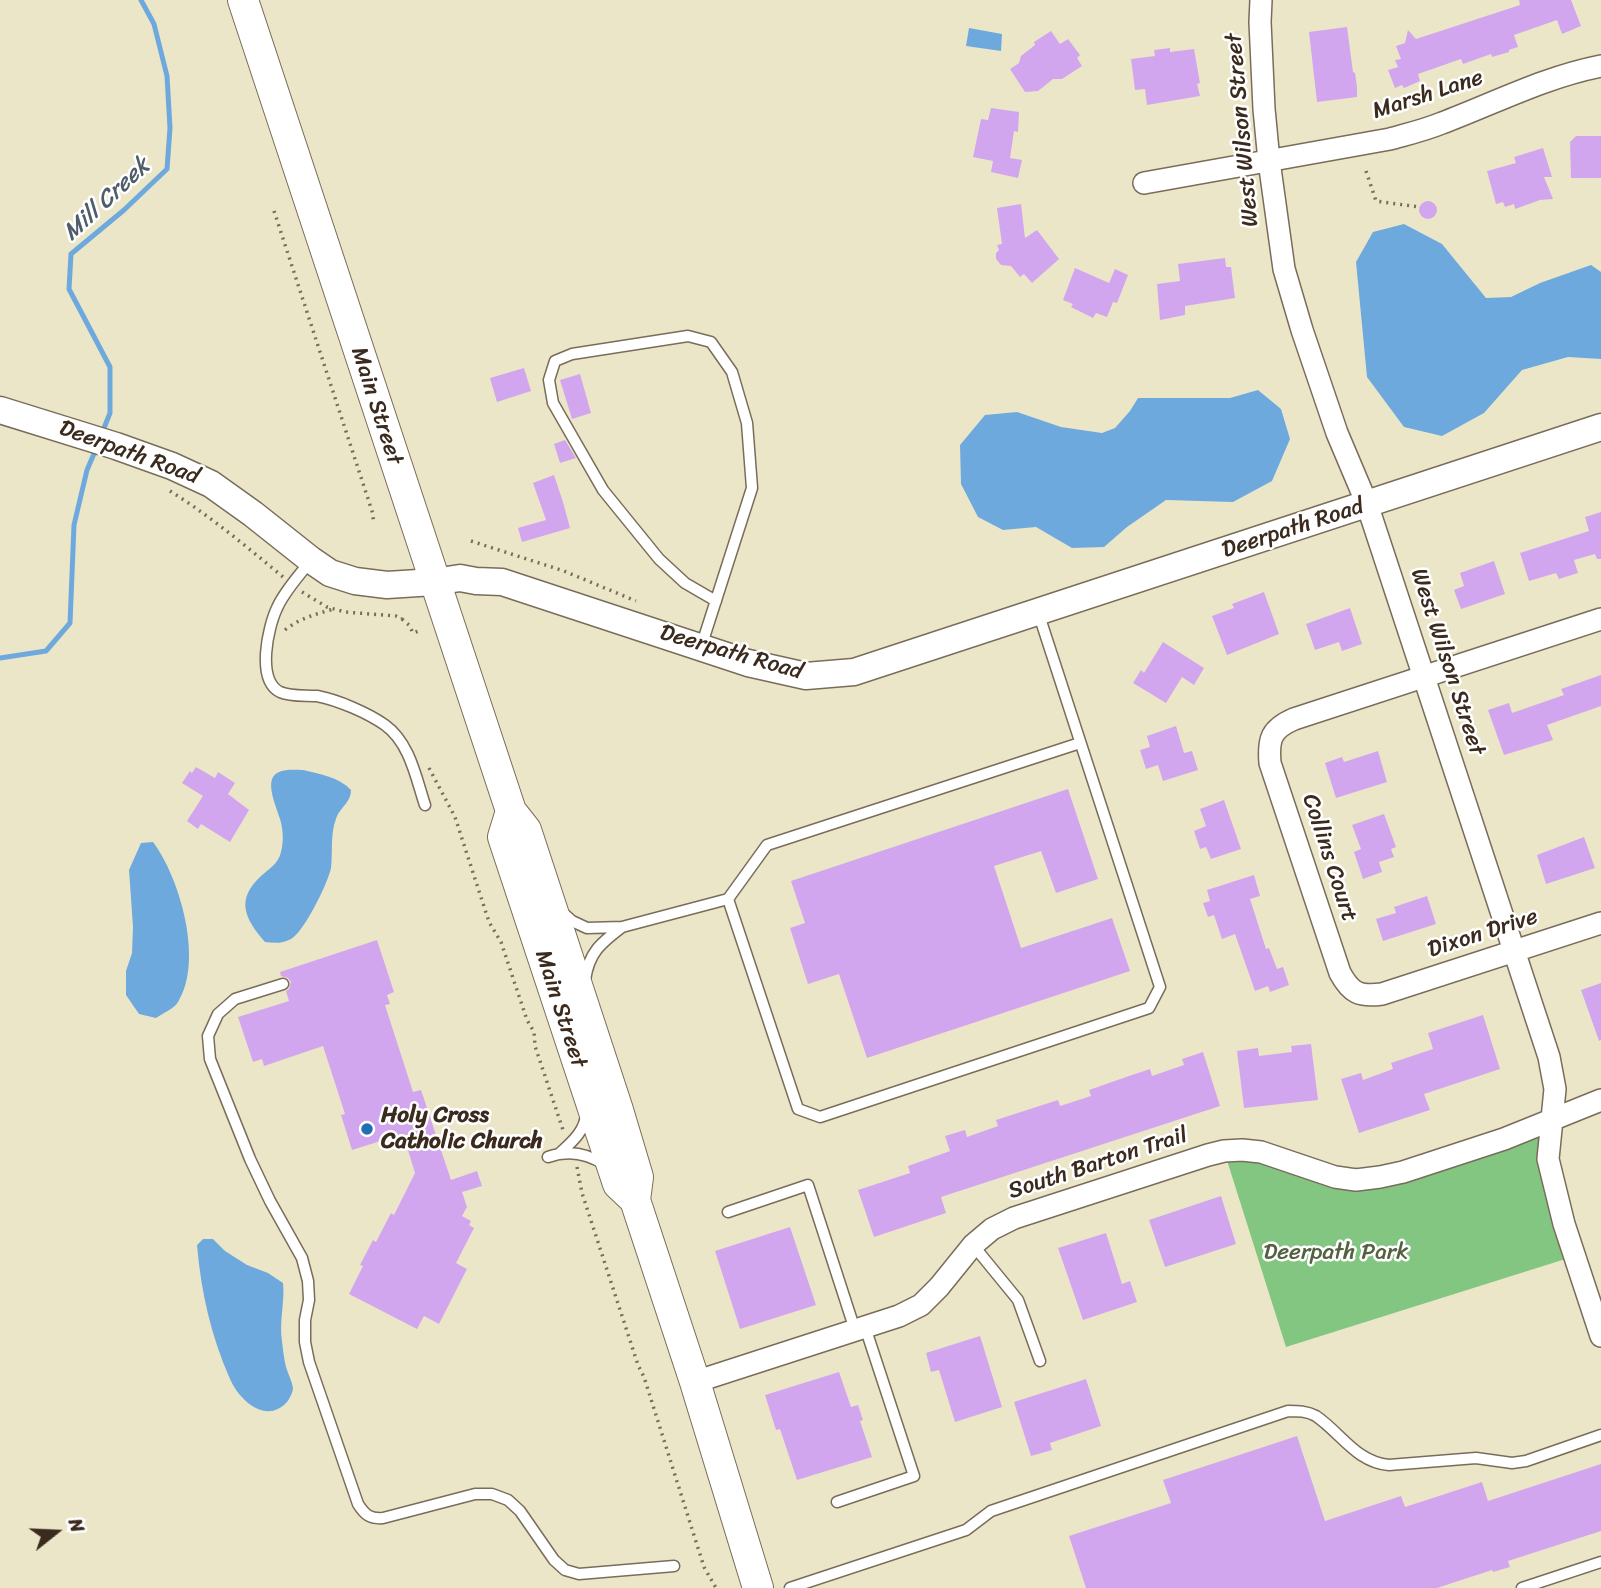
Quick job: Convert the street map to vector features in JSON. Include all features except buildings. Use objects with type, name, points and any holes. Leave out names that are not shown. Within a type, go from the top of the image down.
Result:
[{"type":"main road","name":"Main Street","points":[[243,0],[511,811],[526,830],[618,1110],[638,1177],[635,1200],[695,1382],[758,1588]]},
{"type":"main road","name":"Main Street","points":[[511,811],[502,837],[618,1184],[635,1200]]},
{"type":"street","name":"West Wilson Street","points":[[1261,0],[1264,110],[1284,269],[1337,433],[1367,504],[1549,1057],[1555,1088],[1548,1159],[1564,1224],[1601,1336]]},
{"type":"street","name":"Marsh Lane","points":[[1144,183],[1418,132],[1546,80],[1601,66]]},
{"type":"street","name":"Deerpath Road","points":[[0,410],[116,446],[172,466],[211,484],[330,573],[355,581],[387,585],[460,578],[502,582],[748,663],[806,676],[854,672],[1601,426]]},
{"type":"street","points":[[1425,677],[1601,619]]},
{"type":"street","name":"Collins Court","points":[[1382,994],[1368,996],[1356,993],[1347,986],[1340,973],[1270,763],[1269,748],[1272,734],[1282,724],[1425,677]]},
{"type":"street","name":"Dixon Drive","points":[[1382,994],[1601,923]]},
{"type":"street","name":"South Barton Trail","points":[[695,1382],[899,1316],[921,1305],[973,1245],[992,1229],[1014,1218],[1224,1152],[1261,1152],[1335,1177],[1356,1180],[1403,1172],[1504,1139],[1601,1100]]},
{"type":"lane","points":[[701,647],[716,601],[752,488],[747,423],[732,372],[711,342],[688,335],[572,354],[555,361],[549,380],[553,403],[603,490],[659,559],[685,583],[716,601]]},
{"type":"lane","points":[[311,560],[283,597],[271,622],[265,664],[270,682],[278,691],[332,700],[371,716],[387,727],[401,743],[411,761],[425,805]]},
{"type":"lane","points":[[728,899],[798,1109],[820,1117],[1149,1008],[1160,987],[1038,612]]},
{"type":"lane","points":[[545,885],[564,915],[587,928],[622,927],[728,899],[767,845],[1080,743]]},
{"type":"lane","points":[[585,1010],[585,977],[589,960],[605,939],[622,927]]},
{"type":"lane","points":[[283,984],[236,999],[218,1014],[208,1036],[210,1059],[250,1159],[302,1258],[308,1282],[305,1342],[309,1362],[358,1504],[364,1514],[383,1518],[475,1494],[492,1494],[508,1500],[520,1511],[554,1560],[565,1570],[579,1574],[674,1566]]},
{"type":"lane","points":[[560,1153],[575,1139],[586,1120],[584,1082]]},
{"type":"lane","points":[[548,1157],[560,1153],[592,1157],[615,1174]]},
{"type":"lane","points":[[728,1212],[808,1185],[914,1476],[837,1502]]},
{"type":"lane","points":[[973,1245],[1018,1300],[1040,1361]]},
{"type":"lane","points":[[789,1588],[966,1530],[991,1511],[1288,1411],[1314,1415],[1364,1458],[1376,1464],[1389,1465],[1476,1458],[1513,1463],[1601,1435]]},
{"type":"lane","points":[[1522,1588],[1601,1562]]},
{"type":"path","points":[[1366,171],[1376,201],[1419,207]]},
{"type":"path","points":[[274,211],[374,524]]},
{"type":"path","points":[[162,486],[227,530],[284,579]]},
{"type":"path","points":[[471,541],[564,571],[635,601]]},
{"type":"path","points":[[301,591],[327,607],[345,612],[396,616],[409,625],[414,633],[421,630]]},
{"type":"path","points":[[282,639],[285,630],[294,623],[334,609]]},
{"type":"path","points":[[402,619],[404,613]]},
{"type":"path","points":[[425,760],[455,817],[489,922],[501,942],[527,1020],[534,1032],[535,1046],[562,1128],[568,1136]]},
{"type":"path","points":[[576,1161],[582,1193],[704,1567],[716,1588]]},
{"type":"green space","name":"Deerpath Park","points":[[1551,1120],[1575,1256],[1286,1347],[1224,1151],[1356,1180]]},
{"type":"water","points":[[969,28],[1002,34],[1001,51],[966,46]]},
{"type":"water","points":[[1404,224],[1442,244],[1486,298],[1511,297],[1540,283],[1591,265],[1601,272],[1601,359],[1568,357],[1522,370],[1484,413],[1442,436],[1404,427],[1367,377],[1356,262],[1373,232]]},
{"type":"water","points":[[1258,390],[1281,409],[1290,439],[1272,481],[1233,502],[1166,500],[1104,547],[1072,548],[1036,527],[1003,530],[978,517],[961,484],[960,445],[985,415],[1017,412],[1061,427],[1102,433],[1115,428],[1138,398],[1230,398]]},
{"type":"water","points":[[303,770],[341,782],[351,790],[350,795],[336,819],[332,837],[331,868],[309,917],[291,939],[275,943],[265,942],[248,917],[246,901],[253,885],[278,860],[282,848],[282,827],[271,781],[279,772]]},
{"type":"water","points":[[153,842],[172,876],[180,898],[189,943],[189,965],[178,1002],[156,1018],[139,1014],[126,995],[126,971],[132,953],[133,927],[129,870],[141,843]]},
{"type":"water","points":[[203,1239],[213,1239],[225,1251],[247,1265],[268,1273],[283,1283],[281,1334],[285,1364],[293,1388],[288,1400],[279,1408],[270,1411],[254,1407],[240,1395],[230,1379],[217,1347],[204,1297],[197,1245]]},
{"type":"waterway","name":"Mill Creek","points":[[102,433],[110,413],[110,367],[69,289],[71,254],[124,210],[167,169],[170,128],[167,76],[154,24],[141,0]]},
{"type":"waterway","name":"Mill Creek","points":[[0,658],[46,651],[70,623],[74,525],[87,470],[96,449]]},
{"type":"place","name":"Holy Cross Catholic Church","points":[[367,1129]]}]
